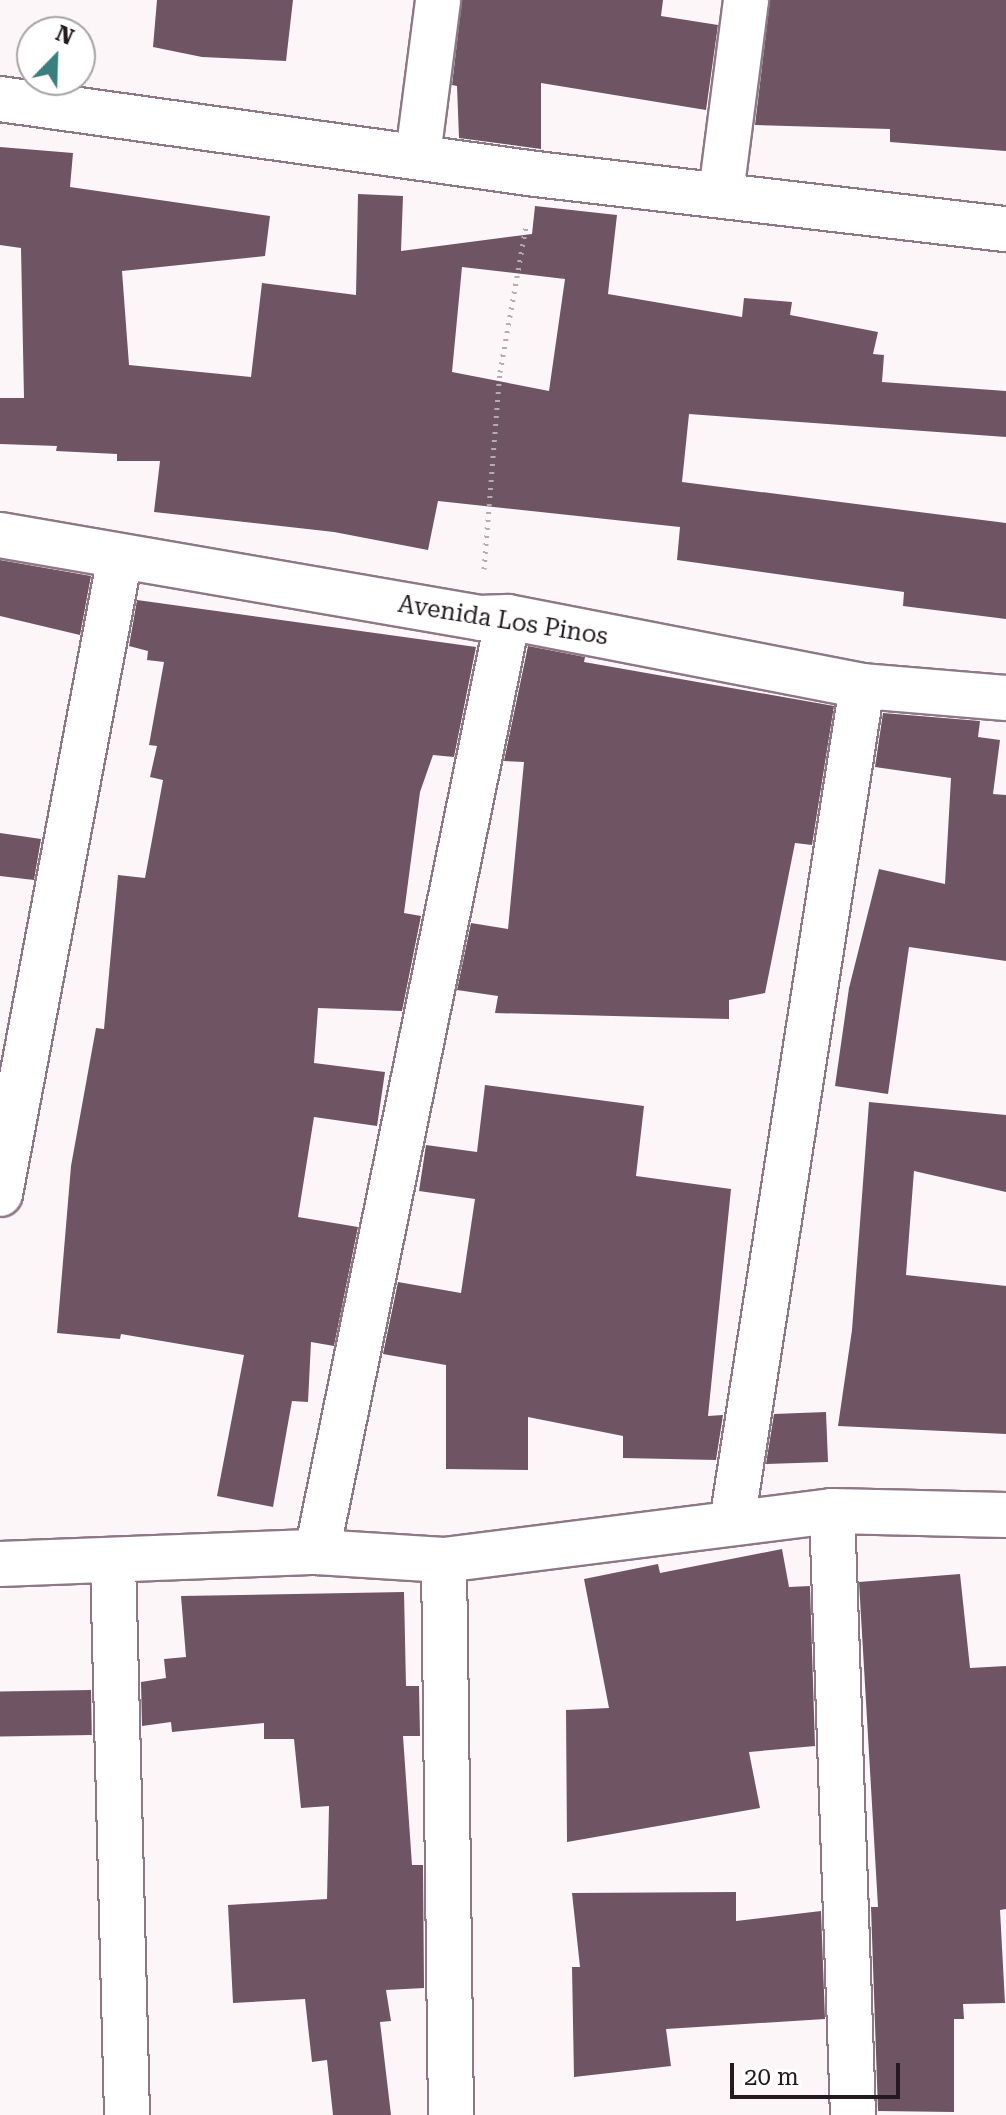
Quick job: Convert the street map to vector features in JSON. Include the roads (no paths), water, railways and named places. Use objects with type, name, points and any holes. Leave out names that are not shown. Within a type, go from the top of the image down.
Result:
[{"type":"street","points":[[418,155],[438,0]]},
{"type":"street","points":[[721,193],[746,0]]},
{"type":"street","points":[[0,99],[418,155],[536,174],[721,193],[1006,229]]},
{"type":"street","name":"Avenida Los Pinos","points":[[0,535],[494,618],[862,686],[1006,698]]},
{"type":"street","points":[[0,1194],[120,557]]},
{"type":"street","points":[[317,1552],[494,618]]},
{"type":"street","points":[[732,1522],[862,686]]},
{"type":"street","points":[[832,1511],[853,2115]]},
{"type":"street","points":[[0,1564],[317,1552],[444,1560],[832,1511],[1006,1515]]},
{"type":"street","points":[[444,1560],[451,2115]]},
{"type":"street","points":[[113,1562],[127,2115]]}]
